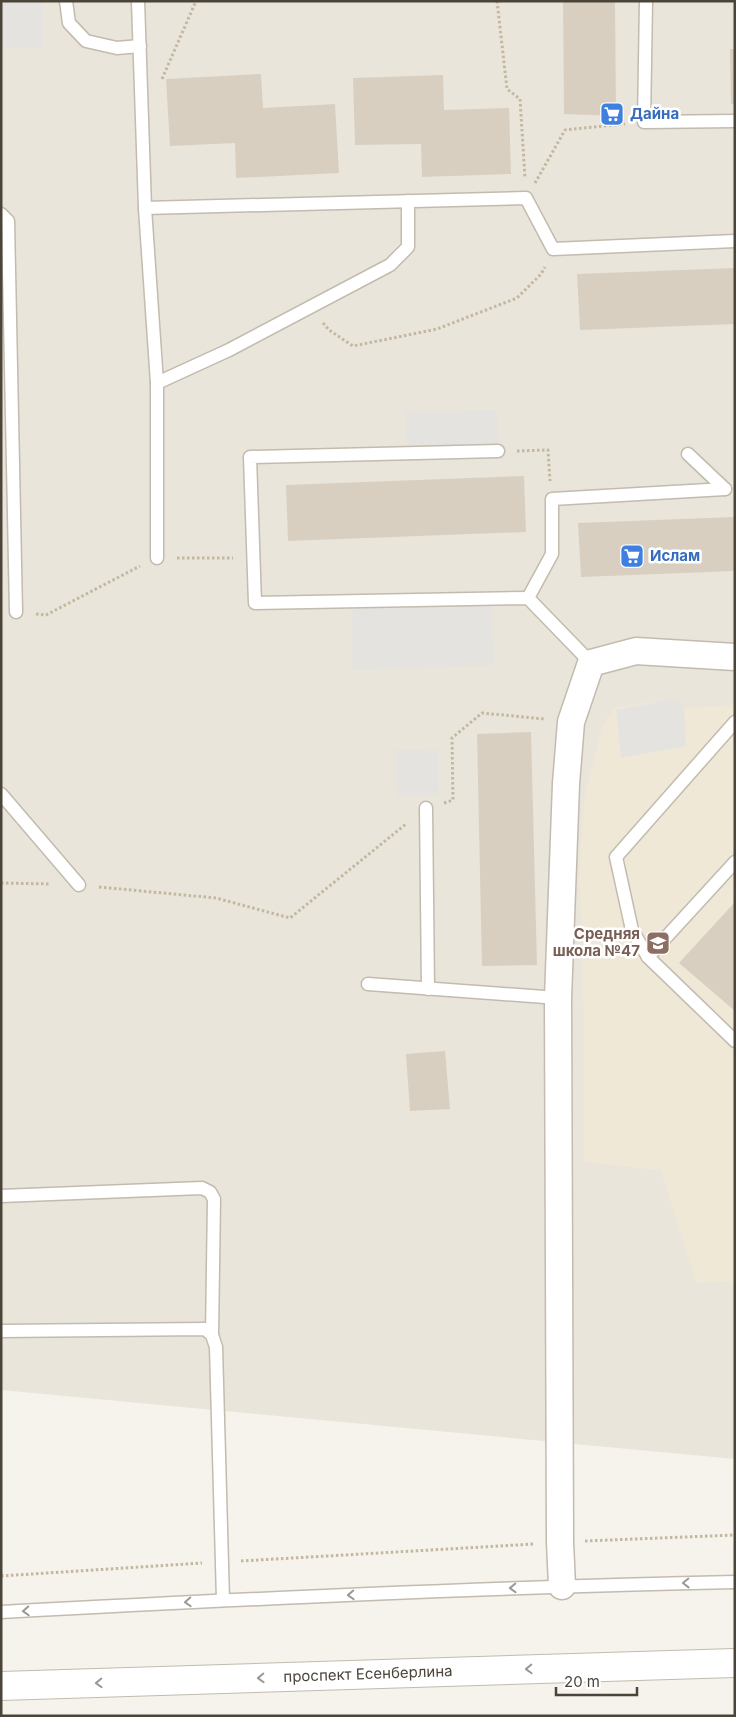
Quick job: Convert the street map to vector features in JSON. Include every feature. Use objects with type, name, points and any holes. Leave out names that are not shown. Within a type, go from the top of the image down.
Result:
[{"type":"street","points":[[562,1586],[560,1542],[558,998],[566,784],[571,722],[591,663],[636,651],[735,657]]},
{"type":"street","name":"проспект Есенберлина","points":[[1,1686],[735,1662]]},
{"type":"lane","points":[[66,1],[68,23],[86,41],[117,48],[140,46]]},
{"type":"lane","points":[[138,1],[145,208],[157,383],[158,558]]},
{"type":"lane","points":[[646,1],[644,122],[735,121]]},
{"type":"lane","points":[[145,208],[526,198],[554,249],[735,241]]},
{"type":"lane","points":[[157,383],[229,350],[390,265],[408,247],[408,202]]},
{"type":"lane","points":[[1,214],[8,221],[16,612]]},
{"type":"lane","points":[[498,451],[250,457],[256,603],[528,598],[591,663]]},
{"type":"lane","points":[[528,598],[552,554],[552,499],[724,488],[688,454]]},
{"type":"lane","points":[[735,722],[616,858],[632,930],[648,957],[735,1042]]},
{"type":"lane","points":[[1,794],[79,885]]},
{"type":"lane","points":[[426,808],[428,989]]},
{"type":"lane","points":[[648,957],[735,862]]},
{"type":"lane","points":[[368,984],[558,998]]},
{"type":"lane","points":[[1,1196],[202,1188],[210,1192],[214,1199],[212,1335],[216,1347],[222,1600]]},
{"type":"lane","points":[[1,1331],[205,1329],[212,1335]]},
{"type":"lane","points":[[1,1612],[222,1600],[562,1586],[735,1582]]},
{"type":"path","points":[[142,108],[165,74],[196,1]]},
{"type":"path","points":[[498,1],[507,89],[520,99],[526,198]]},
{"type":"path","points":[[526,198],[566,130],[644,122]]},
{"type":"path","points":[[310,308],[329,330],[353,346],[437,329],[517,298],[541,274],[554,249]]},
{"type":"path","points":[[498,451],[548,450],[552,499]]},
{"type":"path","points":[[16,612],[46,615],[158,558],[254,558]]},
{"type":"path","points":[[1,882],[79,885],[216,898],[290,918],[426,808],[453,800],[452,738],[482,713],[571,722]]},
{"type":"path","points":[[1,1576],[560,1542],[735,1535]]},
{"type":"shaded area","points":[[1,1],[735,1],[735,1459],[1,1390]]},
{"type":"shaded area","points":[[1,1],[43,1],[43,48],[1,48]]},
{"type":"shaded area","points":[[497,410],[498,451],[407,453],[406,412]]},
{"type":"shaded area","points":[[491,599],[494,665],[352,670],[351,602]]},
{"type":"shaded area","name":"Средняя школа №47","points":[[677,698],[684,708],[730,706],[735,710],[735,1281],[696,1283],[661,1170],[584,1162],[584,1015],[579,870],[585,796],[603,724],[614,708]]},
{"type":"shaded area","points":[[677,698],[684,708],[686,746],[621,758],[616,710]]},
{"type":"shaded area","points":[[438,749],[439,793],[397,795],[395,750]]},
{"type":"building","points":[[563,1],[615,1],[616,116],[564,114]]},
{"type":"building","points":[[730,49],[735,49],[735,104],[731,104]]},
{"type":"building","points":[[261,74],[263,108],[335,104],[339,173],[236,178],[235,143],[170,146],[166,79]]},
{"type":"building","points":[[443,75],[444,110],[509,108],[511,174],[422,177],[421,144],[355,145],[353,78]]},
{"type":"building","points":[[735,268],[735,324],[580,330],[577,274]]},
{"type":"building","points":[[524,476],[526,532],[288,541],[286,485]]},
{"type":"building","points":[[735,517],[735,571],[581,577],[578,523]]},
{"type":"building","points":[[531,732],[537,965],[482,966],[477,734]]},
{"type":"building","name":"Средняя школа №47","points":[[735,902],[735,1011],[679,963]]},
{"type":"building","points":[[445,1051],[450,1109],[410,1111],[406,1054]]},
{"type":"place","name":"Дайна","points":[[612,114]]},
{"type":"place","name":"Ислам","points":[[632,556]]},
{"type":"place","name":"Средняя школа №47","points":[[658,943]]}]
